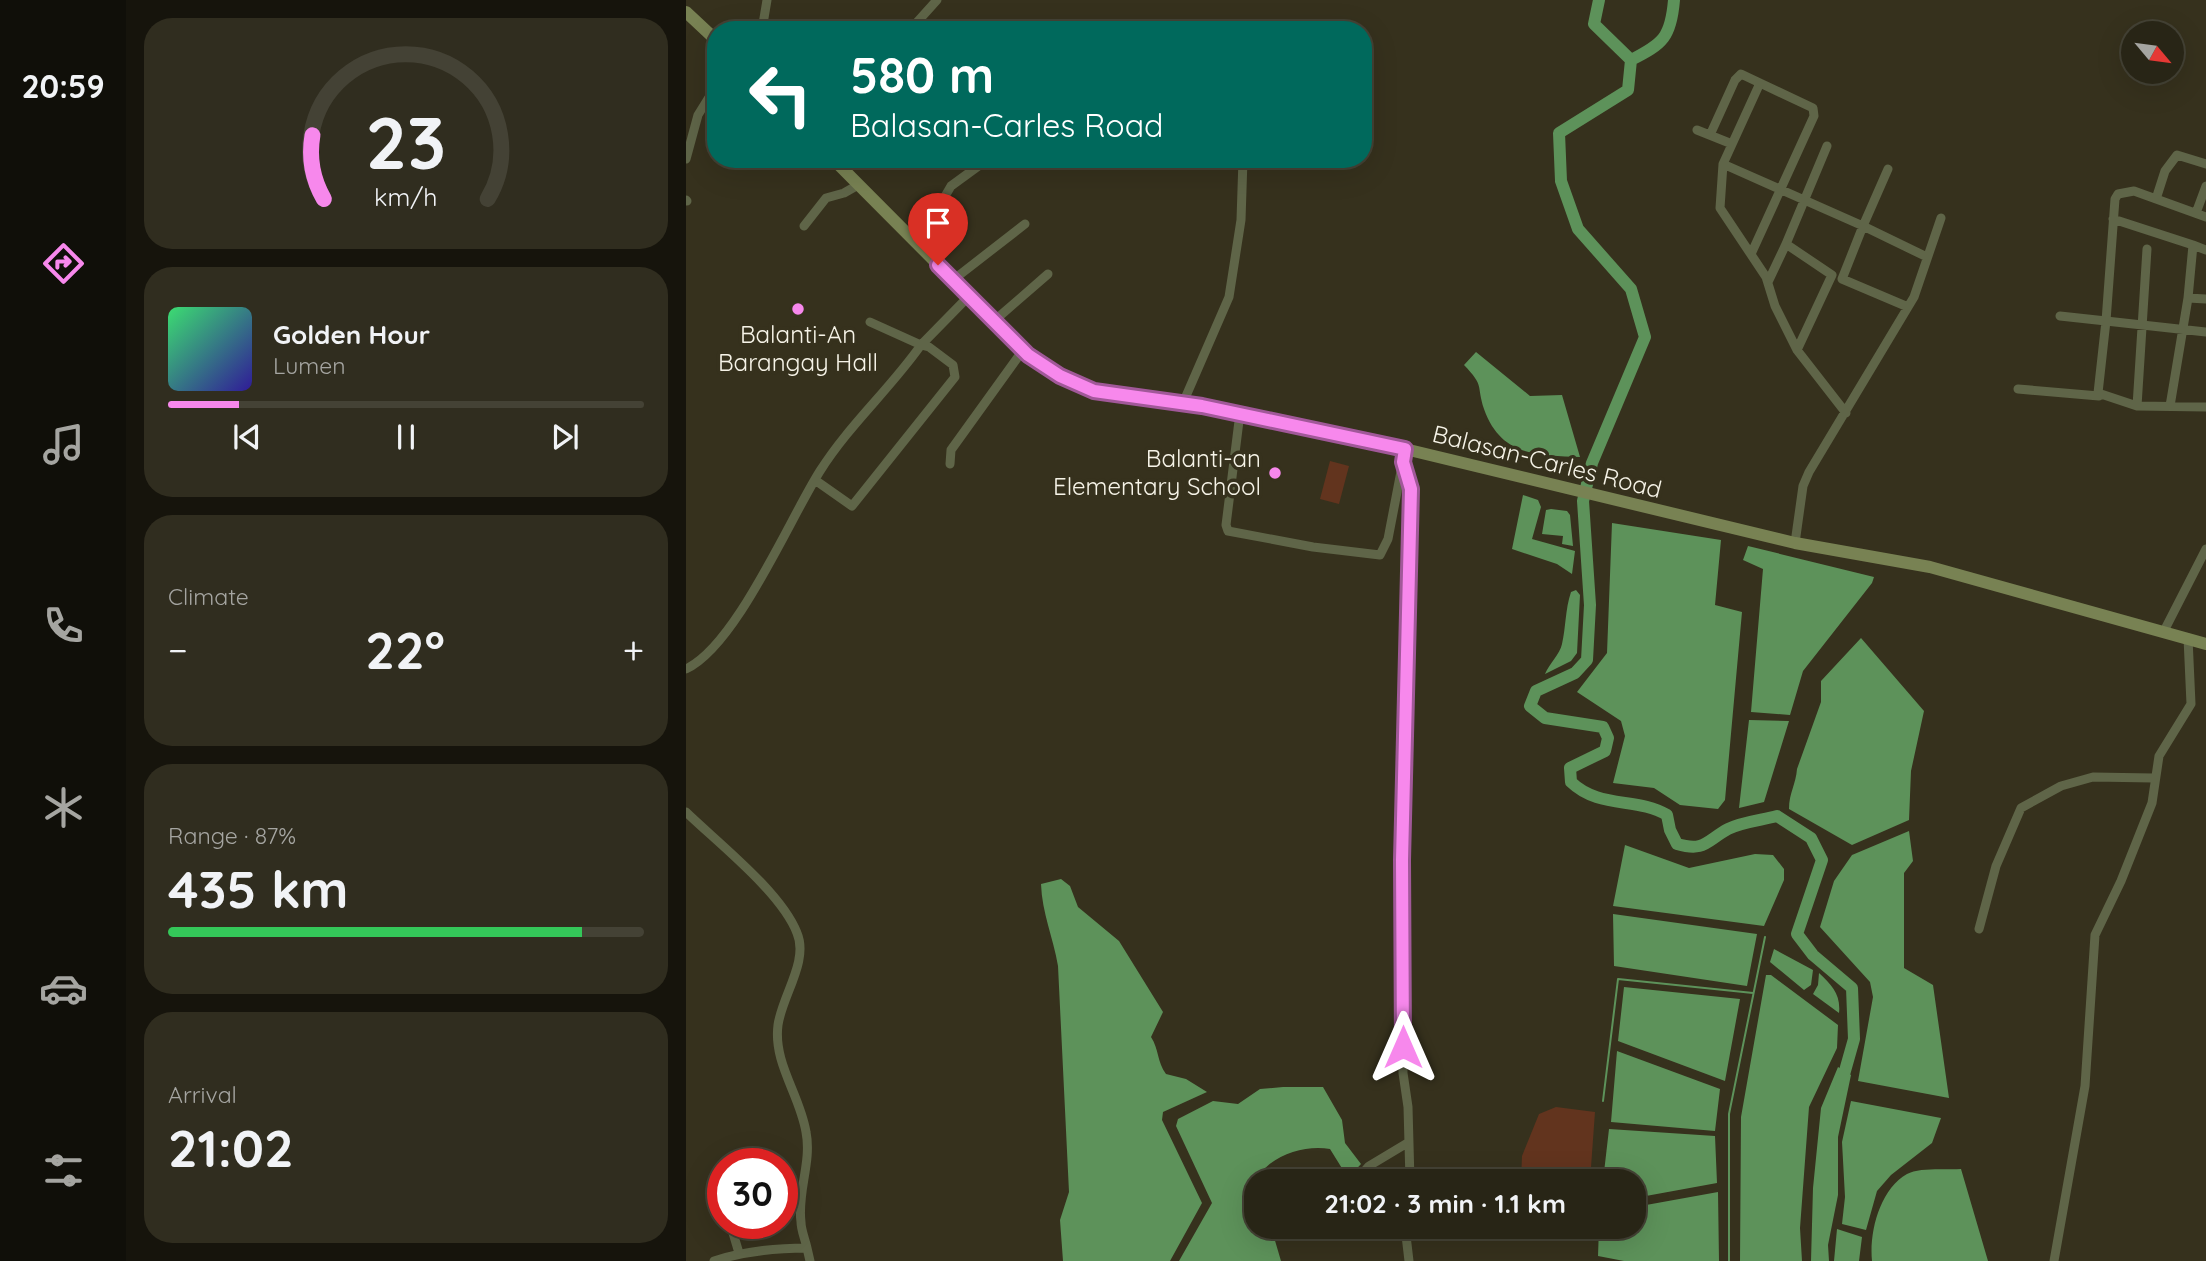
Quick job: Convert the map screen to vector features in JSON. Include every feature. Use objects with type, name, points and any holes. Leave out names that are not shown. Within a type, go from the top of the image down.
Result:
[{"type":"main road","points":[[686,12],[707,32]]},
{"type":"main road","name":"Balasan-Carles Road","points":[[842,168],[1023,350],[1060,376],[1094,391],[1183,402],[1240,413],[1404,455],[1795,543],[1930,567],[2206,644]]},
{"type":"street","points":[[764,21],[767,0]]},
{"type":"street","points":[[918,21],[937,0]]},
{"type":"street","points":[[1710,135],[1735,79],[1741,75],[1813,108],[1814,116],[1752,252]]},
{"type":"street","points":[[1760,83],[1723,164],[1720,208],[1752,252],[1797,350],[1846,413]]},
{"type":"street","points":[[686,159],[698,115],[707,100]]},
{"type":"street","points":[[1697,130],[1732,144]]},
{"type":"street","points":[[1768,282],[1827,146]]},
{"type":"street","points":[[2156,199],[2165,171],[2177,155],[2206,164]]},
{"type":"street","points":[[1723,164],[1927,257]]},
{"type":"street","points":[[909,236],[937,210],[951,186],[976,168]]},
{"type":"street","points":[[1183,402],[1229,297],[1241,220],[1243,168]]},
{"type":"street","points":[[1797,350],[1863,226],[1888,169]]},
{"type":"street","points":[[804,226],[826,198],[844,193],[858,185]]},
{"type":"street","points":[[2099,396],[2115,198],[2124,191],[2201,215],[2206,186]]},
{"type":"street","points":[[1795,543],[1803,486],[1822,446],[1846,413],[1908,307],[1941,218]]},
{"type":"street","points":[[2113,219],[2206,250]]},
{"type":"street","points":[[953,280],[1025,224]]},
{"type":"street","points":[[1786,244],[1837,277],[1908,307]]},
{"type":"street","points":[[2170,406],[2188,298],[2193,245]]},
{"type":"street","points":[[2137,406],[2147,249]]},
{"type":"street","points":[[994,321],[1048,274]]},
{"type":"street","points":[[686,669],[695,665],[723,637],[815,480],[921,345],[969,296]]},
{"type":"street","points":[[2188,298],[2206,299]]},
{"type":"street","points":[[2060,316],[2206,332]]},
{"type":"street","points":[[815,480],[852,506],[955,377],[953,366],[929,347],[870,322]]},
{"type":"street","points":[[950,464],[951,450],[1023,350]]},
{"type":"street","points":[[2018,389],[2099,396],[2137,406],[2206,407]]},
{"type":"street","points":[[1240,413],[1226,525],[1228,531],[1313,547],[1380,555],[1388,539],[1404,455]]},
{"type":"street","points":[[1404,455],[1411,489],[1402,860],[1403,1073],[1410,1169]]},
{"type":"street","points":[[2164,631],[2206,549]]},
{"type":"street","points":[[2054,1261],[2085,1086],[2095,935],[2121,881],[2152,803],[2153,778],[2159,756],[2183,722],[2191,704],[2188,638]]},
{"type":"street","points":[[1979,929],[1996,866],[2021,808],[2061,786],[2092,777],[2153,778]]},
{"type":"street","points":[[686,812],[771,895],[797,930],[801,945],[779,1020],[777,1037],[784,1068],[806,1131],[808,1164],[800,1220],[810,1261]]},
{"type":"street","points":[[1366,1169],[1409,1142]]},
{"type":"street","points":[[735,1239],[739,1253]]},
{"type":"street","points":[[1406,1239],[1409,1261]]},
{"type":"street","points":[[715,1261],[739,1253],[807,1248]]},
{"type":"shaded area","points":[[1476,352],[1530,396],[1562,395],[1580,457],[1536,454],[1511,445],[1500,436],[1491,425],[1484,409],[1477,382],[1464,365]]},
{"type":"shaded area","points":[[1330,461],[1349,466],[1339,504],[1320,499]]},
{"type":"shaded area","points":[[1523,495],[1538,500],[1541,507],[1532,539],[1575,551],[1572,574],[1557,564],[1512,549]]},
{"type":"shaded area","points":[[1546,510],[1567,511],[1570,515],[1573,546],[1562,544],[1563,536],[1542,534]]},
{"type":"shaded area","points":[[1612,523],[1721,540],[1715,605],[1742,612],[1725,800],[1718,809],[1680,805],[1654,788],[1613,783],[1625,736],[1621,721],[1577,692],[1607,653]]},
{"type":"shaded area","points":[[1748,546],[1874,577],[1803,671],[1790,715],[1751,712],[1763,569],[1743,560]]},
{"type":"shaded area","points":[[1576,590],[1580,595],[1577,653],[1571,661],[1545,674],[1561,648],[1569,599],[1571,592]]},
{"type":"shaded area","points":[[1861,638],[1924,711],[1911,771],[1909,820],[1852,845],[1789,809],[1797,769],[1821,702],[1821,681]]},
{"type":"shaded area","points":[[1749,720],[1789,721],[1764,802],[1739,808]]},
{"type":"shaded area","points":[[1909,831],[1913,861],[1904,873],[1904,968],[1933,985],[1949,1098],[1858,1081],[1873,997],[1870,982],[1820,927],[1834,881],[1852,855]]},
{"type":"shaded area","points":[[1625,845],[1689,868],[1755,854],[1773,855],[1784,869],[1784,880],[1764,926],[1613,906]]},
{"type":"shaded area","points":[[1061,879],[1070,886],[1078,907],[1119,941],[1163,1012],[1151,1037],[1166,1074],[1186,1079],[1207,1092],[1163,1112],[1162,1120],[1202,1203],[1170,1261],[1063,1261],[1060,1220],[1069,1192],[1058,966],[1043,905],[1041,884]]},
{"type":"shaded area","points":[[1613,914],[1757,934],[1747,986],[1614,966]]},
{"type":"shaded area","points":[[1774,949],[1813,970],[1811,985],[1804,990],[1770,962]]},
{"type":"shaded area","points":[[1819,973],[1835,991],[1839,1001],[1839,1013],[1813,994],[1818,985]]},
{"type":"shaded area","points":[[1766,975],[1771,975],[1838,1025],[1837,1048],[1809,1107],[1800,1228],[1802,1261],[1740,1261],[1741,1117]]},
{"type":"shaded area","points":[[1624,987],[1740,999],[1725,1081],[1618,1041]]},
{"type":"shaded area","points":[[1617,1051],[1720,1089],[1715,1131],[1611,1122]]},
{"type":"shaded area","points":[[1838,1067],[1851,1075],[1838,1137],[1838,1195],[1828,1245],[1829,1261],[1811,1261],[1813,1188],[1821,1108]]},
{"type":"shaded area","points":[[1323,1087],[1342,1120],[1345,1143],[1361,1164],[1356,1169],[1342,1169],[1330,1149],[1309,1148],[1287,1154],[1264,1169],[1244,1169],[1244,1239],[1275,1239],[1281,1261],[1179,1261],[1212,1203],[1176,1126],[1178,1119],[1213,1101],[1238,1104],[1260,1089]]},
{"type":"shaded area","points":[[1851,1101],[1941,1118],[1932,1143],[1891,1175],[1877,1191],[1866,1230],[1842,1224],[1845,1197],[1842,1142]]},
{"type":"shaded area","points":[[1556,1107],[1595,1112],[1591,1169],[1521,1169],[1522,1156],[1539,1114]]},
{"type":"shaded area","points":[[1609,1129],[1715,1136],[1717,1183],[1646,1196],[1646,1169],[1604,1169]]},
{"type":"shaded area","points":[[1961,1169],[1988,1261],[1872,1261],[1872,1237],[1878,1212],[1883,1200],[1898,1181],[1918,1170]]},
{"type":"shaded area","points":[[1718,1192],[1719,1261],[1624,1261],[1598,1256],[1599,1239],[1646,1239],[1646,1205]]},
{"type":"shaded area","points":[[1837,1229],[1862,1237],[1859,1261],[1834,1261]]},
{"type":"waterway","points":[[1599,0],[1594,24],[1631,60],[1628,90],[1559,133],[1561,181],[1578,229],[1631,289],[1645,337],[1592,463],[1583,501],[1590,605],[1587,660],[1575,673],[1536,691],[1530,706],[1545,718],[1603,727],[1608,738],[1605,751],[1570,768],[1571,782],[1594,796],[1643,806],[1667,815],[1677,844],[1700,846],[1733,827],[1777,816],[1811,838],[1822,860],[1797,934],[1813,955],[1852,988],[1854,1039],[1841,1085]]},
{"type":"waterway","points":[[1631,60],[1651,49],[1663,38],[1671,23],[1674,0]]},
{"type":"waterway","points":[[1729,1261],[1729,1114],[1765,937]]},
{"type":"waterway","points":[[1603,1101],[1618,979],[1753,993]]},
{"type":"place","name":"Balanti-An Barangay Hall","points":[[798,309]]},
{"type":"place","name":"Balanti-an Elementary School","points":[[1275,473]]},
{"type":"route","points":[[938,265],[1028,355],[1060,376],[1094,391],[1183,402],[1405,449],[1403,462],[1408,471],[1411,489],[1402,860],[1403,1047]]}]
